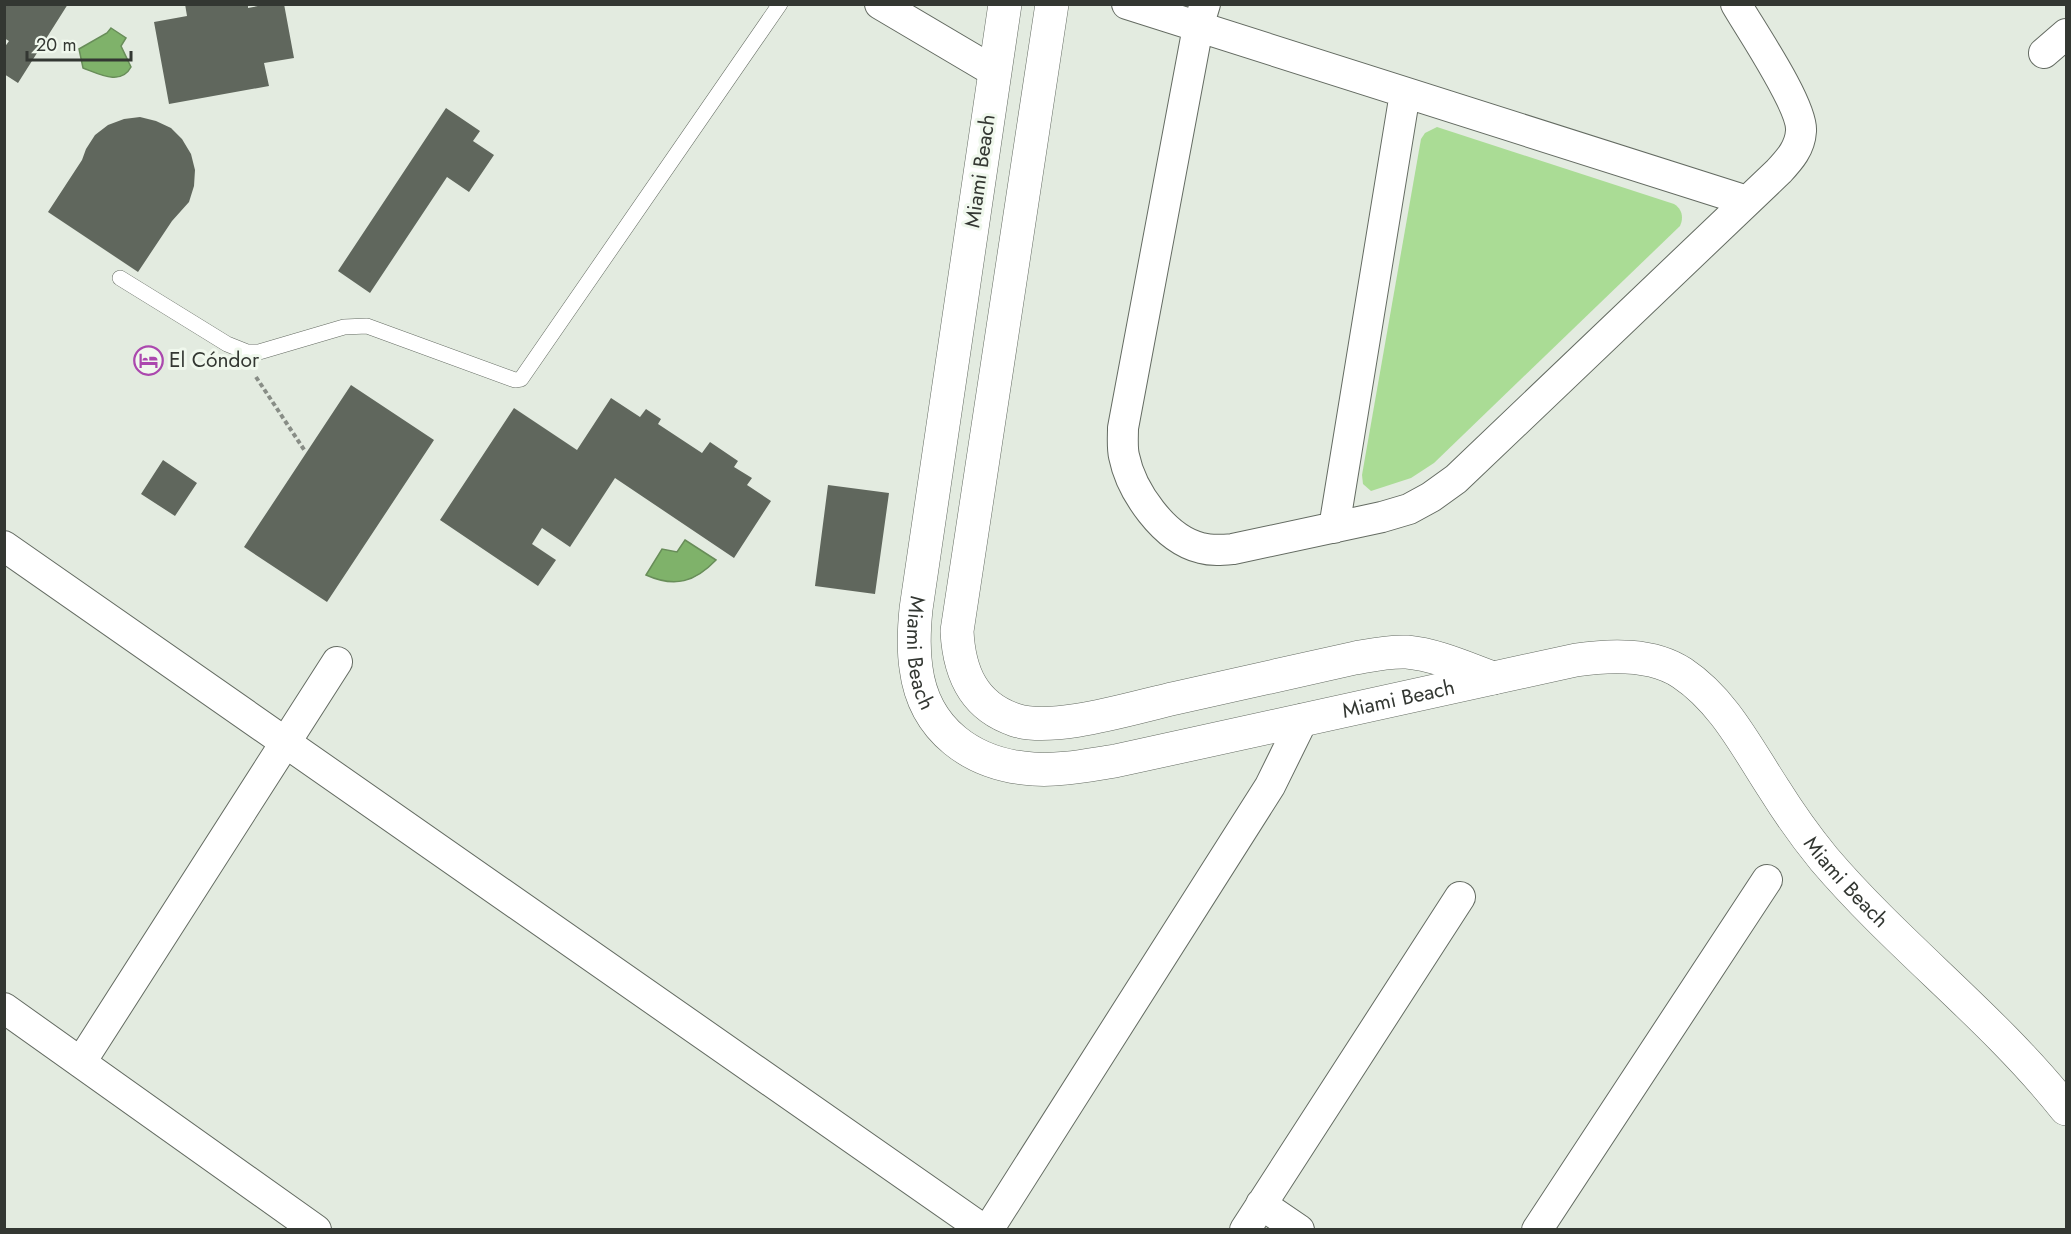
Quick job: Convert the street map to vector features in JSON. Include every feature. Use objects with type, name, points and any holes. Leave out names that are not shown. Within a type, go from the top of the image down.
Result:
[{"type":"street","points":[[880,4],[995,72]]},
{"type":"street","name":"Miami Beach","points":[[1005,4],[916,609],[914,638],[916,670],[924,697],[937,722],[957,742],[978,757],[1002,765],[1035,770],[1115,760],[1576,660],[1612,656],[1661,663],[1681,672],[1701,688],[1720,708],[1795,822],[1846,884],[2006,1042],[2067,1109]]},
{"type":"street","name":"Miami Beach","points":[[1052,4],[957,631],[958,655],[966,677],[980,698],[997,712],[1016,720],[1036,724],[1083,719],[1381,653],[1404,652],[1432,656],[1493,678]]},
{"type":"street","points":[[1127,4],[1202,16],[1405,93],[1747,201]]},
{"type":"street","points":[[1202,16],[1123,428],[1126,464],[1137,493],[1149,509],[1173,533],[1198,548],[1217,551],[1382,517],[1409,509],[1431,497],[1456,480],[1779,171],[1795,152],[1799,143],[1801,123],[1794,104],[1736,4]]},
{"type":"street","points":[[2044,53],[2067,34]]},
{"type":"street","points":[[1334,528],[1405,93]]},
{"type":"street","points":[[4,546],[986,1230],[1270,786],[1303,719]]},
{"type":"street","points":[[81,1062],[338,662]]},
{"type":"street","points":[[1537,1230],[1767,880]]},
{"type":"street","points":[[1245,1230],[1460,897]]},
{"type":"street","points":[[4,1008],[316,1230]]},
{"type":"street","points":[[1261,1204],[1299,1230]]},
{"type":"lane","points":[[120,278],[237,349],[248,352],[259,352],[344,327],[367,326],[515,380],[520,379],[780,4]]},
{"type":"path","points":[[237,349],[305,451]]},
{"type":"shaded area","points":[[111,28],[126,38],[121,46],[131,67],[127,73],[116,77],[109,77],[83,68],[79,49],[107,33]]},
{"type":"shaded area","points":[[1437,127],[1674,204],[1682,214],[1682,219],[1680,226],[1434,463],[1411,478],[1371,491],[1363,484],[1362,475],[1421,139],[1425,133]]},
{"type":"shaded area","points":[[685,540],[716,560],[700,573],[684,581],[666,581],[646,575],[662,549],[677,552]]},
{"type":"building","points":[[4,4],[68,4],[18,83],[4,74],[4,48],[9,41],[4,38]]},
{"type":"building","points":[[185,4],[248,4],[248,8],[284,4],[294,58],[264,63],[269,86],[169,104],[154,22],[187,16]]},
{"type":"building","points":[[446,108],[480,131],[473,141],[494,155],[469,192],[447,177],[370,293],[338,271]]},
{"type":"building","points":[[140,117],[171,128],[182,139],[191,154],[195,170],[194,186],[189,202],[172,221],[138,272],[48,212],[82,160],[95,135],[108,125],[124,119]]},
{"type":"building","points":[[351,385],[434,440],[327,602],[244,547]]},
{"type":"building","points":[[611,398],[640,417],[646,409],[661,419],[658,424],[702,453],[710,442],[738,461],[734,467],[752,478],[747,485],[771,501],[734,558],[615,478],[570,547],[542,528],[532,544],[556,560],[538,586],[440,520],[514,408],[577,450]]},
{"type":"building","points":[[163,460],[197,483],[175,516],[141,494]]},
{"type":"building","points":[[828,485],[889,493],[875,594],[815,586]]},
{"type":"place","name":"El Cóndor","points":[[148,360]]}]
